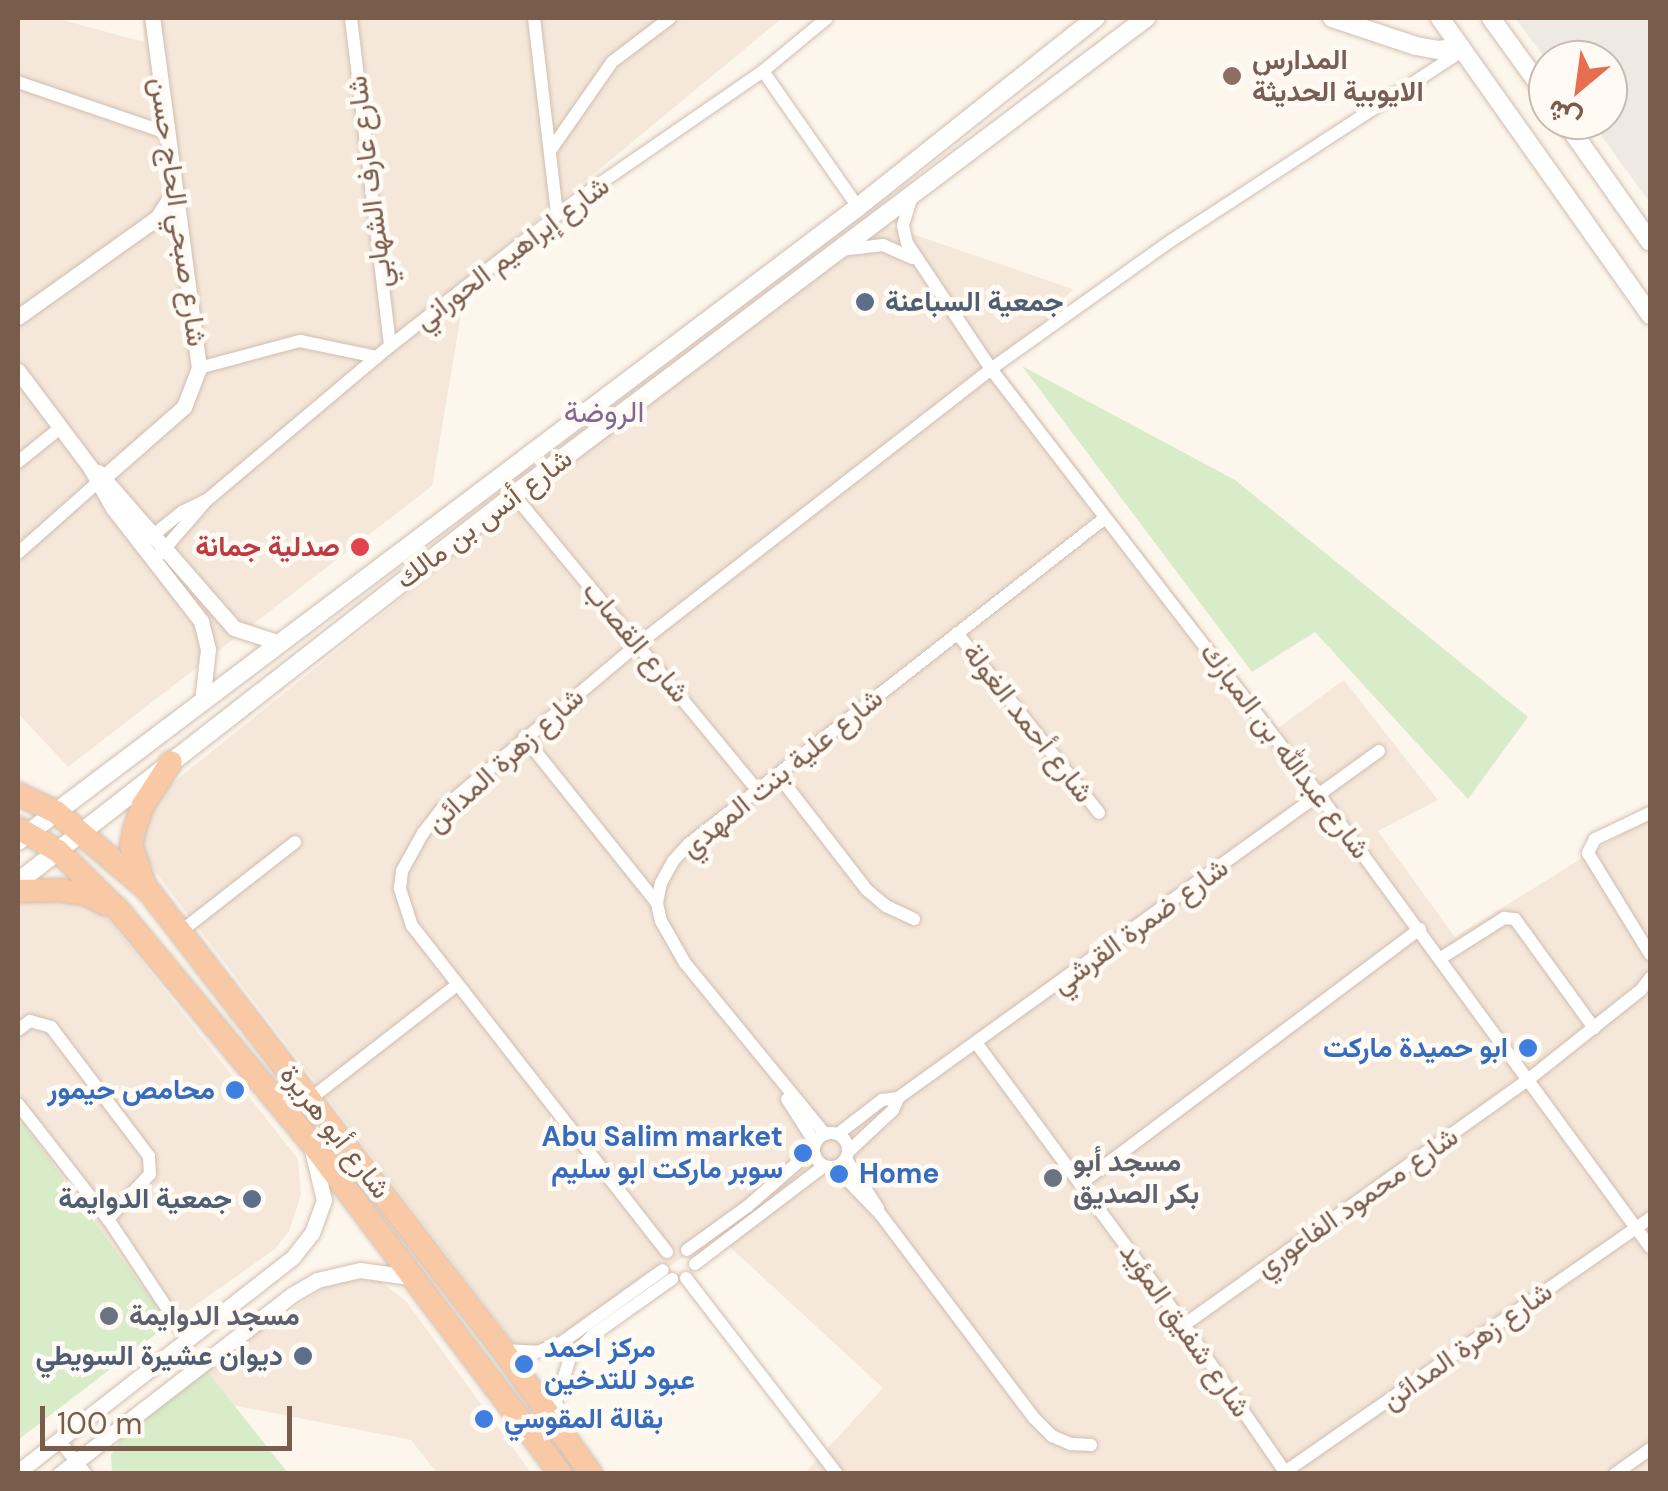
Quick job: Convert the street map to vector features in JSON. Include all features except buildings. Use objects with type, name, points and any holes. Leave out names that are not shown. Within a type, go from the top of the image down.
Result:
[{"type":"highway","points":[[148,890],[135,864],[134,830],[143,805],[171,762]]},
{"type":"highway","name":"شارع أبو هريرة","points":[[18,794],[56,812],[148,890],[503,1350],[591,1474]]},
{"type":"highway","name":"شارع أبو هريرة","points":[[21,834],[58,851],[119,911],[310,1141],[560,1474]]},
{"type":"highway","points":[[18,890],[86,894],[119,911]]},
{"type":"main road","name":"شارع أنس بن مالك","points":[[21,834],[56,812],[858,207],[1096,18]]},
{"type":"main road","name":"شارع أنس بن مالك","points":[[18,882],[514,495],[1147,18]]},
{"type":"main road","points":[[1332,18],[1416,46],[1438,50],[1462,48]]},
{"type":"main road","points":[[1440,18],[1650,315]]},
{"type":"main road","points":[[1492,18],[1528,69]]},
{"type":"main road","points":[[1578,140],[1650,242]]},
{"type":"street","name":"شارع صبحي الحاج حسن","points":[[101,480],[184,407],[199,368],[152,18]]},
{"type":"street","name":"شارع عارف الشهابي","points":[[352,18],[390,346]]},
{"type":"street","points":[[534,18],[558,215]]},
{"type":"street","points":[[550,151],[612,62],[670,18]]},
{"type":"street","name":"شارع إبراهيم الحوراني","points":[[161,553],[207,500],[390,346],[558,215],[763,71],[827,18]]},
{"type":"street","name":"شارع زهرة المدائن","points":[[667,1252],[412,926],[400,888],[402,870],[442,809],[638,644],[991,368],[1169,242],[1462,48]]},
{"type":"street","points":[[763,71],[858,207]]},
{"type":"street","points":[[18,82],[167,134]]},
{"type":"street","points":[[18,317],[158,218],[174,192]]},
{"type":"street","name":"شارع عبدالله بن المبارك","points":[[911,198],[903,226],[914,259],[991,368],[1420,929],[1650,1246]]},
{"type":"street","points":[[841,250],[883,245],[914,259]]},
{"type":"street","points":[[199,368],[300,341],[377,357]]},
{"type":"street","points":[[18,372],[161,553],[234,628],[280,644]]},
{"type":"street","points":[[18,462],[60,428]]},
{"type":"street","points":[[18,552],[101,480]]},
{"type":"street","name":"شارع القصاب","points":[[514,495],[757,790]]},
{"type":"street","name":"شارع إبراهيم الحوراني","points":[[149,538],[182,512],[207,500]]},
{"type":"street","name":"شارع علية بنت المهدي","points":[[657,903],[673,861],[757,790],[1105,518]]},
{"type":"street","points":[[161,553],[206,635],[202,702]]},
{"type":"street","name":"شارع أحمد الغولة","points":[[957,632],[1099,813]]},
{"type":"street","points":[[524,737],[657,903],[670,940],[685,964],[1034,1418],[1052,1436],[1071,1444],[1091,1445]]},
{"type":"street","name":"شارع ضمرة القرشي","points":[[687,1250],[748,1206],[823,1140],[882,1100],[898,1098],[977,1044],[1380,751]]},
{"type":"street","points":[[778,775],[867,890],[886,906],[914,919]]},
{"type":"street","points":[[1650,813],[1596,839],[1588,853],[1650,954]]},
{"type":"street","points":[[180,932],[295,842]]},
{"type":"street","points":[[1441,958],[1504,918],[1515,919],[1594,1028]]},
{"type":"street","points":[[1080,1184],[1420,929]]},
{"type":"street","points":[[1529,1079],[1650,978]]},
{"type":"street","points":[[310,1100],[457,986]]},
{"type":"street","points":[[18,1030],[30,1021],[52,1028],[149,1156],[150,1174],[108,1218]]},
{"type":"street","name":"شارع شفيق المؤيد","points":[[977,1044],[1184,1324],[1284,1473]]},
{"type":"street","name":"شارع محمود الفاعوري","points":[[1184,1324],[1529,1079]]},
{"type":"street","name":"شارع ضمرة القرشي","points":[[694,1264],[838,1161],[893,1110],[898,1098]]},
{"type":"street","points":[[18,1104],[108,1218],[186,1337]]},
{"type":"street","points":[[823,1140],[838,1161]]},
{"type":"street","points":[[18,1472],[186,1337],[267,1281],[312,1233],[324,1200],[310,1141]]},
{"type":"street","name":"شارع زهرة المدائن","points":[[1284,1473],[1650,1218]]},
{"type":"street","points":[[503,1350],[537,1352],[561,1343],[674,1276],[694,1264],[687,1250],[667,1252],[674,1276],[837,1474]]},
{"type":"street","points":[[60,1474],[81,1468],[293,1294],[317,1280],[360,1270],[410,1277]]},
{"type":"street","points":[[552,1415],[570,1358],[593,1335],[674,1276]]},
{"type":"street","points":[[58,1440],[81,1468]]},
{"type":"street","points":[[1615,1474],[1650,1448]]},
{"type":"shaded area","points":[[18,18],[55,18],[144,42],[143,18],[782,18],[467,279],[432,486],[68,767],[18,713]]},
{"type":"shaded area","points":[[1515,18],[1650,18],[1650,203],[1604,140],[1628,140],[1628,40],[1532,40]]},
{"type":"shaded area","points":[[871,220],[1073,289],[1002,369],[1278,728],[1344,680],[1438,800],[1378,831],[1455,937],[1650,816],[1650,1473],[805,1473],[883,1388],[717,1235],[526,1359],[126,833],[159,794]]},
{"type":"shaded area","points":[[18,897],[89,902],[110,921],[298,1159],[301,1195],[289,1231],[275,1249],[169,1324],[23,1123],[18,1123]]},
{"type":"shaded area","points":[[380,1281],[406,1301],[531,1473],[437,1473],[411,1440],[166,1392],[331,1283]]},
{"type":"green space","points":[[1022,366],[1235,480],[1528,717],[1468,799],[1315,632],[1252,672]]},
{"type":"green space","points":[[18,1123],[23,1123],[169,1324],[18,1440]]},
{"type":"green space","points":[[207,1371],[288,1473],[112,1473],[111,1455],[122,1437]]},
{"type":"place","name":"المدارس الايوبية الحديثة","points":[[1232,76]]},
{"type":"place","name":"جمعية السباعنة","points":[[865,302]]},
{"type":"place","name":"صدلية جمانة","points":[[360,547]]},
{"type":"place","name":"ابو حميدة ماركت","points":[[1528,1048]]},
{"type":"place","name":"محامص حيمور","points":[[235,1090]]},
{"type":"place","name":"Abu Salim market سوبر ماركت ابو سليم","points":[[803,1153]]},
{"type":"place","name":"Home","points":[[839,1174]]},
{"type":"place","name":"مسجد أبو بكر الصديق","points":[[1053,1178]]},
{"type":"place","name":"جمعية الدوايمة","points":[[252,1199]]},
{"type":"place","name":"مسجد الدوايمة","points":[[109,1316]]},
{"type":"place","name":"ديوان عشيرة السويطي","points":[[303,1356]]},
{"type":"place","name":"مركز احمد عبود للتدخين","points":[[524,1364]]},
{"type":"place","name":"بقالة المقوسي","points":[[484,1419]]},
{"type":"district","name":"الروضة","points":[[604,412]]}]
